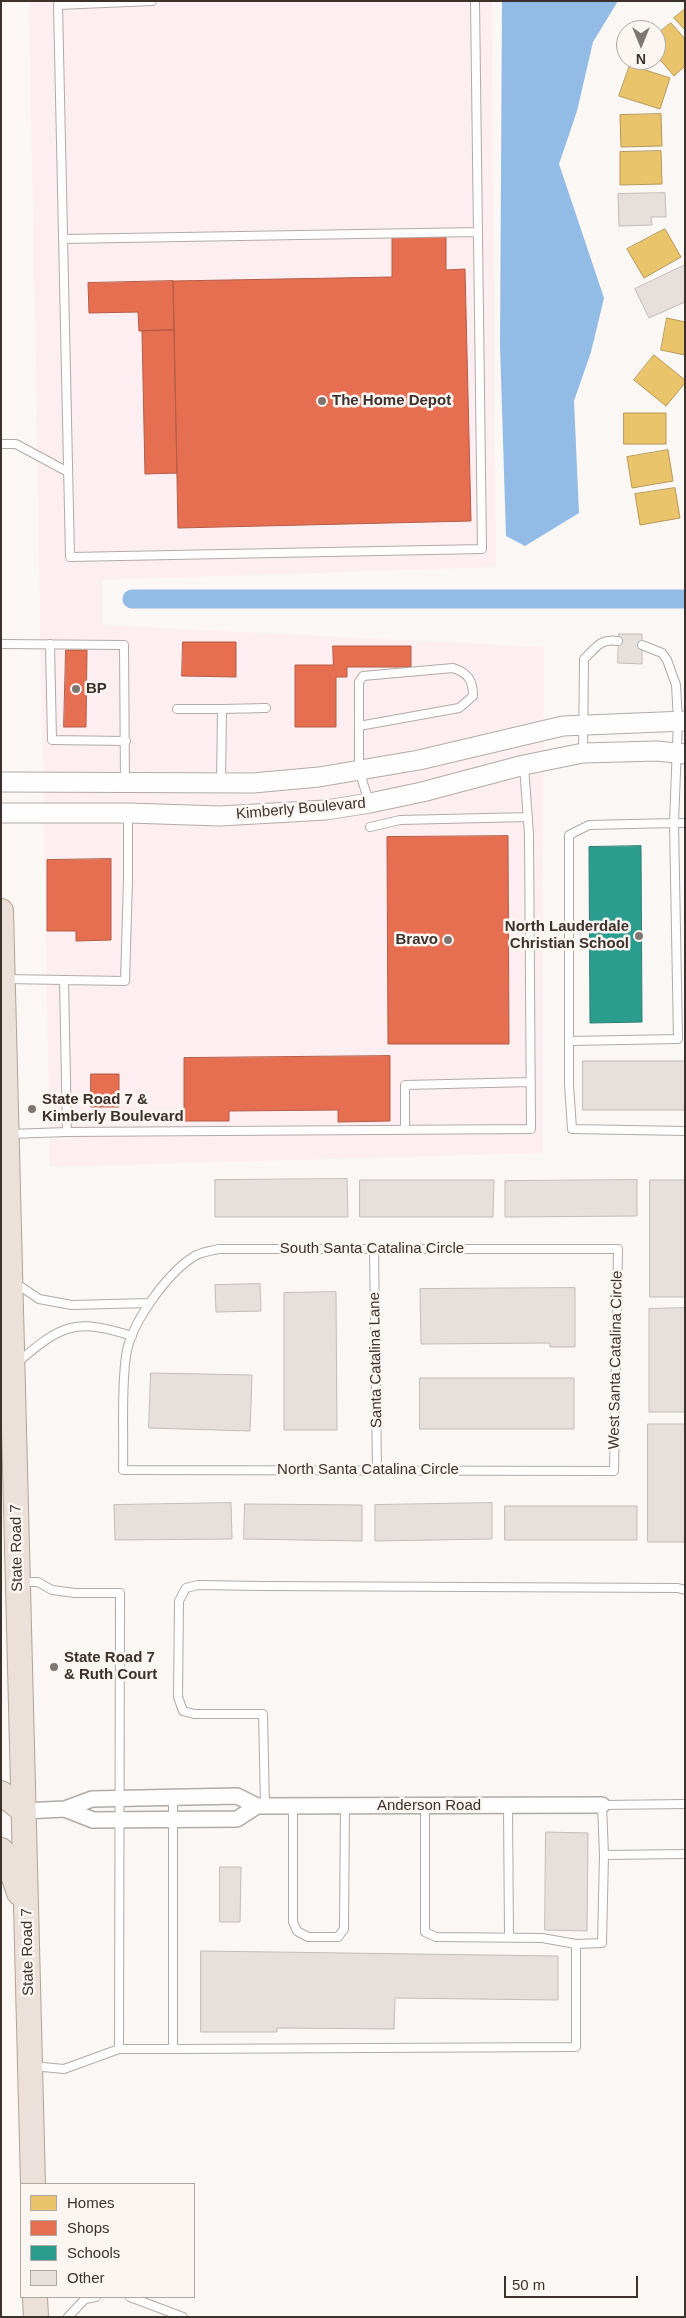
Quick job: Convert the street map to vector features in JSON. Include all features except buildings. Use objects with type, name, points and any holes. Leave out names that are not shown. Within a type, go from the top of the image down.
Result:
[{"type":"main road","points":[[1,911],[11,1280],[8,1365]]},
{"type":"main road","name":"State Road 7","points":[[8,1365],[15,1425],[32,2183]]},
{"type":"main road","points":[[1,1793],[24,1811]]},
{"type":"main road","points":[[1,1850],[7,1858],[27,1918]]},
{"type":"main road","points":[[35,2298],[36,2317]]},
{"type":"street","name":"Kimberly Boulevard","points":[[1,782],[253,783],[291,780],[419,760],[563,726],[681,721]]},
{"type":"street","name":"Kimberly Boulevard","points":[[1,813],[128,813],[220,816],[326,810],[370,804],[524,765],[584,753],[657,751],[681,754]]},
{"type":"street","name":"Anderson Road","points":[[24,1811],[65,1809],[92,1799],[237,1796],[261,1806],[602,1805]]},
{"type":"street","name":"Anderson Road","points":[[65,1809],[93,1820],[237,1819],[261,1806]]},
{"type":"lane","points":[[152,1],[58,5],[70,557],[482,550],[475,1]]},
{"type":"lane","points":[[63,238],[478,232]]},
{"type":"lane","points":[[1,444],[16,444],[68,472]]},
{"type":"lane","points":[[584,753],[582,724],[584,659],[603,641],[608,639],[618,641]]},
{"type":"lane","points":[[1,644],[124,645],[125,783]]},
{"type":"lane","points":[[50,644],[52,740],[126,741]]},
{"type":"lane","points":[[569,1041],[681,1039],[674,823],[681,754],[681,721],[676,680],[667,660],[656,649],[642,645]]},
{"type":"lane","points":[[359,726],[460,708],[473,696],[470,678],[464,671],[453,668],[363,676],[359,682],[359,726],[359,770],[370,804]]},
{"type":"lane","points":[[177,709],[266,708]]},
{"type":"lane","points":[[220,782],[222,709]]},
{"type":"lane","points":[[8,1134],[531,1129],[528,817],[524,765]]},
{"type":"lane","points":[[4,979],[125,981],[128,813]]},
{"type":"lane","points":[[370,827],[400,820],[528,817]]},
{"type":"lane","points":[[685,823],[589,825],[569,835],[569,1041],[572,1129],[685,1131]]},
{"type":"lane","points":[[675,866],[685,866]]},
{"type":"lane","points":[[64,980],[67,1132]]},
{"type":"lane","points":[[405,1130],[405,1085],[530,1082]]},
{"type":"lane","name":"South Santa Catalina Circle","points":[[123,1470],[126,1354],[132,1336],[148,1304],[170,1277],[194,1256],[219,1249],[618,1249]]},
{"type":"lane","name":"Santa Catalina Lane","points":[[374,1249],[377,1470]]},
{"type":"lane","name":"West Santa Catalina Circle","points":[[614,1471],[618,1249]]},
{"type":"lane","points":[[11,1280],[38,1299],[72,1305],[148,1304]]},
{"type":"lane","points":[[8,1365],[61,1330],[82,1326],[106,1328],[132,1336]]},
{"type":"lane","name":"North Santa Catalina Circle","points":[[123,1470],[614,1471]]},
{"type":"lane","points":[[18,1582],[38,1582],[52,1590],[75,1593],[120,1593],[119,2049]]},
{"type":"lane","points":[[261,1806],[263,1714],[194,1714],[183,1711],[178,1697],[179,1601],[186,1588],[198,1586],[263,1586],[659,1588],[685,1590]]},
{"type":"lane","points":[[173,1797],[173,2049]]},
{"type":"lane","points":[[425,1806],[425,1932],[436,1937],[542,1938],[576,1944],[602,1943],[604,1855],[602,1805],[685,1804]]},
{"type":"lane","points":[[293,1806],[293,1922],[297,1931],[308,1937],[338,1937],[344,1930],[345,1806]]},
{"type":"lane","points":[[508,1806],[509,1937]]},
{"type":"lane","points":[[604,1855],[685,1854]]},
{"type":"lane","points":[[30,2066],[64,2069],[119,2049],[576,2047],[576,1944]]},
{"type":"lane","points":[[68,2317],[85,2299],[90,2298]]},
{"type":"lane","points":[[133,2298],[183,2317]]},
{"type":"shaded area","points":[[29,1],[492,1],[496,567],[102,580],[103,625],[544,647],[542,1153],[50,1167]]},
{"type":"water","points":[[502,1],[618,1],[593,42],[577,111],[559,164],[604,298],[591,352],[574,401],[579,513],[525,546],[506,536],[500,345]]},
{"type":"waterway","points":[[132,599],[685,599]]},
{"type":"place","name":"The Home Depot","points":[[322,401]]},
{"type":"place","name":"BP","points":[[76,689]]},
{"type":"place","name":"North Lauderdale Christian School","points":[[639,936]]},
{"type":"place","name":"Bravo","points":[[448,940]]},
{"type":"place","name":"State Road 7 & Kimberly Boulevard","points":[[32,1109]]},
{"type":"place","name":"State Road 7 & Ruth Court","points":[[54,1667]]}]
